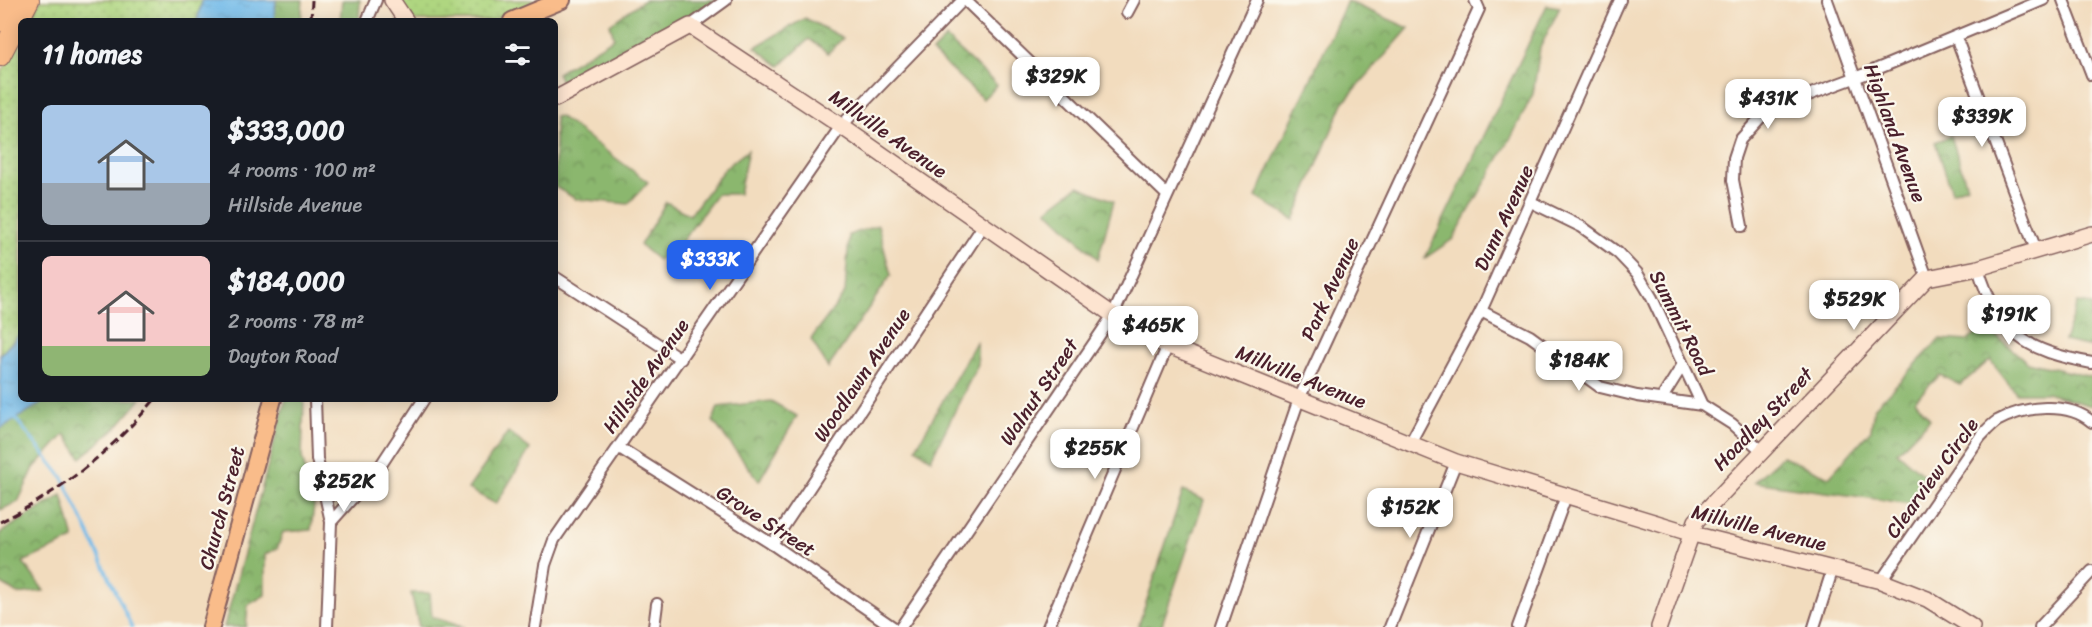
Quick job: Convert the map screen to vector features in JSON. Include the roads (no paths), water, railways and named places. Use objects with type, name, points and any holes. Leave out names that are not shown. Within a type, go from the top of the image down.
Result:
[{"type":"highway","points":[[0,21],[10,0]]},
{"type":"highway","points":[[19,18],[28,0]]},
{"type":"highway","points":[[0,56],[18,20]]},
{"type":"main road","points":[[519,18],[562,0]]},
{"type":"main road","name":"Church Street","points":[[211,627],[272,402]]},
{"type":"street","points":[[368,18],[376,0]]},
{"type":"street","points":[[392,0],[404,18]]},
{"type":"street","points":[[558,97],[690,26],[726,0]]},
{"type":"street","points":[[964,0],[1167,195]]},
{"type":"street","name":"Hillside Avenue","points":[[535,627],[545,565],[554,540],[841,126],[964,0]]},
{"type":"street","points":[[1127,13],[1134,0]]},
{"type":"street","name":"Walnut Street","points":[[900,627],[1113,315],[1257,0]]},
{"type":"street","name":"Dunn Avenue","points":[[1409,445],[1481,311],[1532,202],[1620,0]]},
{"type":"street","name":"Highland Avenue","points":[[1827,0],[1927,279]]},
{"type":"street","points":[[1742,226],[1733,180],[1734,158],[1740,140],[1748,128],[1784,104],[1856,78],[2043,0]]},
{"type":"street","points":[[2063,0],[2092,75]]},
{"type":"street","name":"Park Avenue","points":[[1221,627],[1299,399],[1477,4]]},
{"type":"street","name":"Millville Avenue","points":[[690,26],[841,126],[1113,315],[1168,345],[1409,445],[1456,462],[1693,534],[1881,581],[1927,599],[1972,627]]},
{"type":"street","points":[[1956,37],[2036,250]]},
{"type":"street","name":"Summit Road","points":[[1532,202],[1582,227],[1618,253],[1637,273],[1661,315],[1682,366],[1702,405],[1732,424],[1761,450]]},
{"type":"street","name":"Woodlawn Avenue","points":[[772,544],[983,226]]},
{"type":"street","points":[[1927,279],[1978,268],[2092,234]]},
{"type":"street","points":[[1978,268],[1986,296],[2005,324],[2030,345],[2054,356],[2092,363]]},
{"type":"street","points":[[558,279],[681,359]]},
{"type":"street","name":"Hoadley Street","points":[[1659,627],[1696,520],[1927,279]]},
{"type":"street","points":[[1481,311],[1530,336],[1600,387],[1702,405]]},
{"type":"street","points":[[1048,627],[1168,345]]},
{"type":"street","points":[[1662,398],[1682,366]]},
{"type":"street","points":[[315,402],[315,440],[331,522],[327,627]]},
{"type":"street","points":[[331,522],[379,468],[421,402]]},
{"type":"street","name":"Clearview Circle","points":[[1881,581],[1980,437],[1996,422],[2020,411],[2048,408],[2085,416],[2092,422]]},
{"type":"street","name":"Grove Street","points":[[618,447],[772,544],[894,627]]},
{"type":"street","points":[[1390,627],[1456,462]]},
{"type":"street","points":[[323,484],[340,492],[357,493]]},
{"type":"street","points":[[1518,627],[1566,496]]},
{"type":"street","points":[[1815,627],[1833,568]]},
{"type":"street","points":[[2040,627],[2092,571]]},
{"type":"street","points":[[654,627],[657,604]]},
{"type":"water","points":[[202,0],[276,0],[274,18],[198,18]]},
{"type":"water","points":[[18,336],[18,402],[43,402],[0,429],[0,355]]},
{"type":"waterway","points":[[15,418],[63,478],[132,627]]},
{"type":"railway","points":[[311,18],[312,0]]},
{"type":"railway","points":[[0,522],[43,498],[84,469],[121,436],[152,402]]}]
